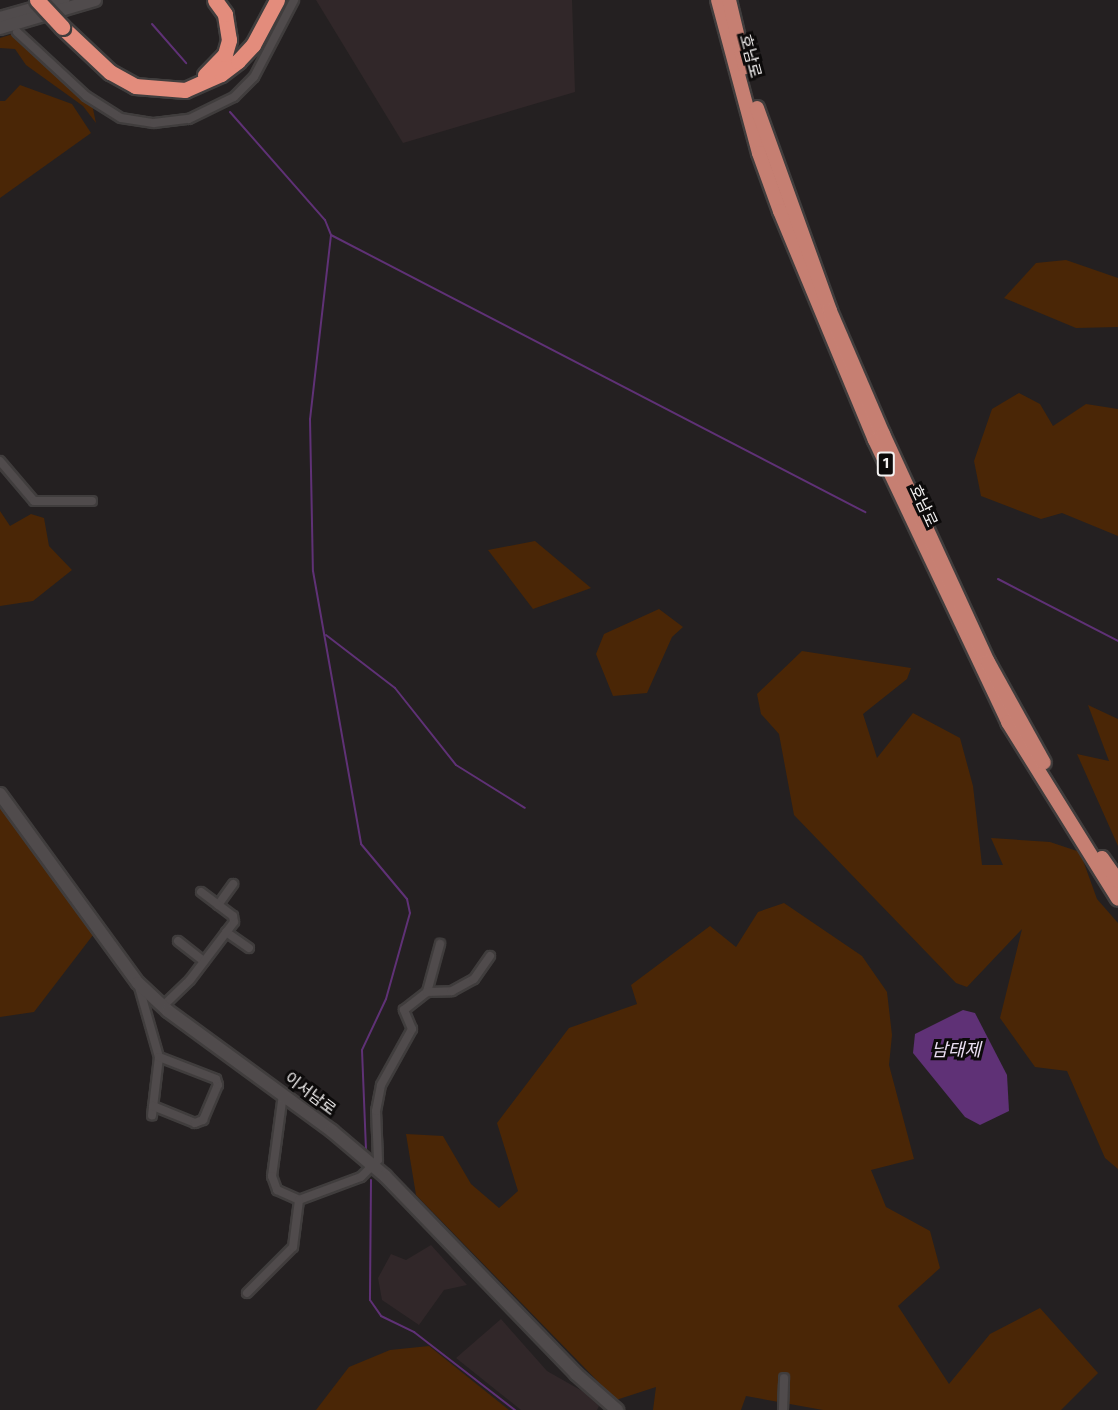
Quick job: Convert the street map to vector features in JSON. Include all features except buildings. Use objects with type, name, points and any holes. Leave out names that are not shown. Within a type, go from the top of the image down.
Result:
[{"type":"highway","points":[[37,0],[119,69],[164,83],[190,81],[215,68],[225,54],[229,27],[215,0]]},
{"type":"highway","points":[[47,0],[66,25],[110,72],[135,86],[185,90],[221,74],[238,61],[253,45],[277,0]]},
{"type":"highway","name":"호남로","points":[[718,0],[759,153],[780,211],[880,451],[1008,722],[1118,899]]},
{"type":"highway","name":"호남로","points":[[729,0],[768,146],[830,311],[883,434],[988,662],[1052,778],[1118,881]]},
{"type":"main road","points":[[0,18],[63,0]]},
{"type":"main road","points":[[0,28],[95,0]]},
{"type":"main road","name":"이서남로","points":[[0,794],[138,983],[165,1008],[283,1094],[372,1165],[576,1374],[617,1410]]},
{"type":"street","points":[[17,32],[45,61],[101,105],[122,118],[166,122],[189,119],[238,95],[254,77],[294,0]]},
{"type":"street","points":[[0,461],[34,501],[92,501]]},
{"type":"street","points":[[218,905],[233,884]]},
{"type":"street","points":[[149,1017],[165,1008],[234,922],[232,916],[201,892]]},
{"type":"street","points":[[226,932],[249,948]]},
{"type":"street","points":[[178,941],[204,961]]},
{"type":"street","points":[[427,992],[440,944]]},
{"type":"street","points":[[283,1094],[272,1176],[277,1190],[299,1200],[361,1177],[378,1160],[376,1111],[381,1085],[412,1029],[404,1010],[427,992],[452,991],[474,979],[490,956]]},
{"type":"street","points":[[138,983],[159,1057],[152,1116]]},
{"type":"street","points":[[153,1106],[195,1123],[203,1120],[218,1084],[216,1079],[159,1057]]},
{"type":"street","points":[[247,1293],[293,1246],[299,1200]]},
{"type":"street","points":[[783,1410],[784,1378]]},
{"type":"shaded area","points":[[316,0],[572,0],[575,92],[403,143]]},
{"type":"shaded area","points":[[13,34],[92,104],[96,123],[83,106],[26,65],[15,49],[0,48],[0,38]]},
{"type":"shaded area","points":[[20,85],[72,104],[91,133],[0,198],[0,101],[5,101]]},
{"type":"shaded area","points":[[1066,260],[1118,278],[1118,327],[1076,328],[1004,298],[1036,263]]},
{"type":"shaded area","points":[[1019,393],[1040,404],[1053,426],[1086,404],[1118,409],[1118,536],[1062,513],[1041,519],[981,496],[974,461],[992,409]]},
{"type":"shaded area","points":[[0,511],[10,526],[31,514],[44,518],[49,546],[72,570],[33,601],[0,606]]},
{"type":"shaded area","points":[[535,541],[591,588],[533,609],[488,550]]},
{"type":"shaded area","points":[[659,609],[683,627],[672,637],[647,693],[613,696],[596,654],[604,634]]},
{"type":"shaded area","points":[[802,651],[911,668],[907,679],[863,714],[877,758],[913,713],[960,738],[973,786],[982,865],[1003,865],[991,838],[1050,842],[1080,852],[1097,899],[1118,923],[1118,1169],[1105,1158],[1067,1071],[1035,1067],[1000,1018],[1022,929],[967,987],[956,983],[794,815],[779,734],[761,714],[757,694]]},
{"type":"shaded area","points":[[1088,705],[1118,719],[1118,846],[1077,754],[1109,761]]},
{"type":"shaded area","points":[[0,794],[93,935],[34,1012],[0,1017]]},
{"type":"shaded area","points":[[784,903],[862,956],[887,992],[892,1035],[889,1065],[914,1159],[871,1170],[886,1207],[930,1231],[940,1268],[898,1306],[949,1384],[990,1334],[1040,1308],[1098,1373],[1061,1410],[823,1410],[746,1396],[741,1410],[653,1410],[656,1387],[616,1400],[416,1195],[406,1134],[443,1136],[471,1184],[499,1208],[518,1191],[497,1123],[569,1028],[637,1004],[631,985],[710,926],[736,947],[758,912]]},
{"type":"shaded area","points":[[431,1245],[467,1285],[444,1290],[419,1325],[382,1300],[378,1278],[391,1254],[406,1260]]},
{"type":"shaded area","points":[[501,1319],[547,1371],[584,1392],[599,1406],[597,1410],[521,1410],[456,1358]]},
{"type":"shaded area","points":[[429,1346],[509,1410],[316,1410],[349,1367],[390,1350]]},
{"type":"water","name":"남태제","points":[[963,1010],[975,1013],[1007,1075],[1009,1111],[980,1125],[965,1117],[913,1053],[915,1034]]},
{"type":"waterway","points":[[152,24],[186,63]]},
{"type":"waterway","points":[[230,112],[325,220],[331,235],[310,419],[313,571],[361,844],[407,899],[410,913],[386,999],[362,1050],[366,1151]]},
{"type":"waterway","points":[[331,235],[865,512]]},
{"type":"waterway","points":[[998,579],[1118,641]]},
{"type":"waterway","points":[[326,635],[395,688],[456,765],[525,808]]},
{"type":"waterway","points":[[371,1180],[370,1300],[381,1316],[414,1332],[515,1410]]}]
